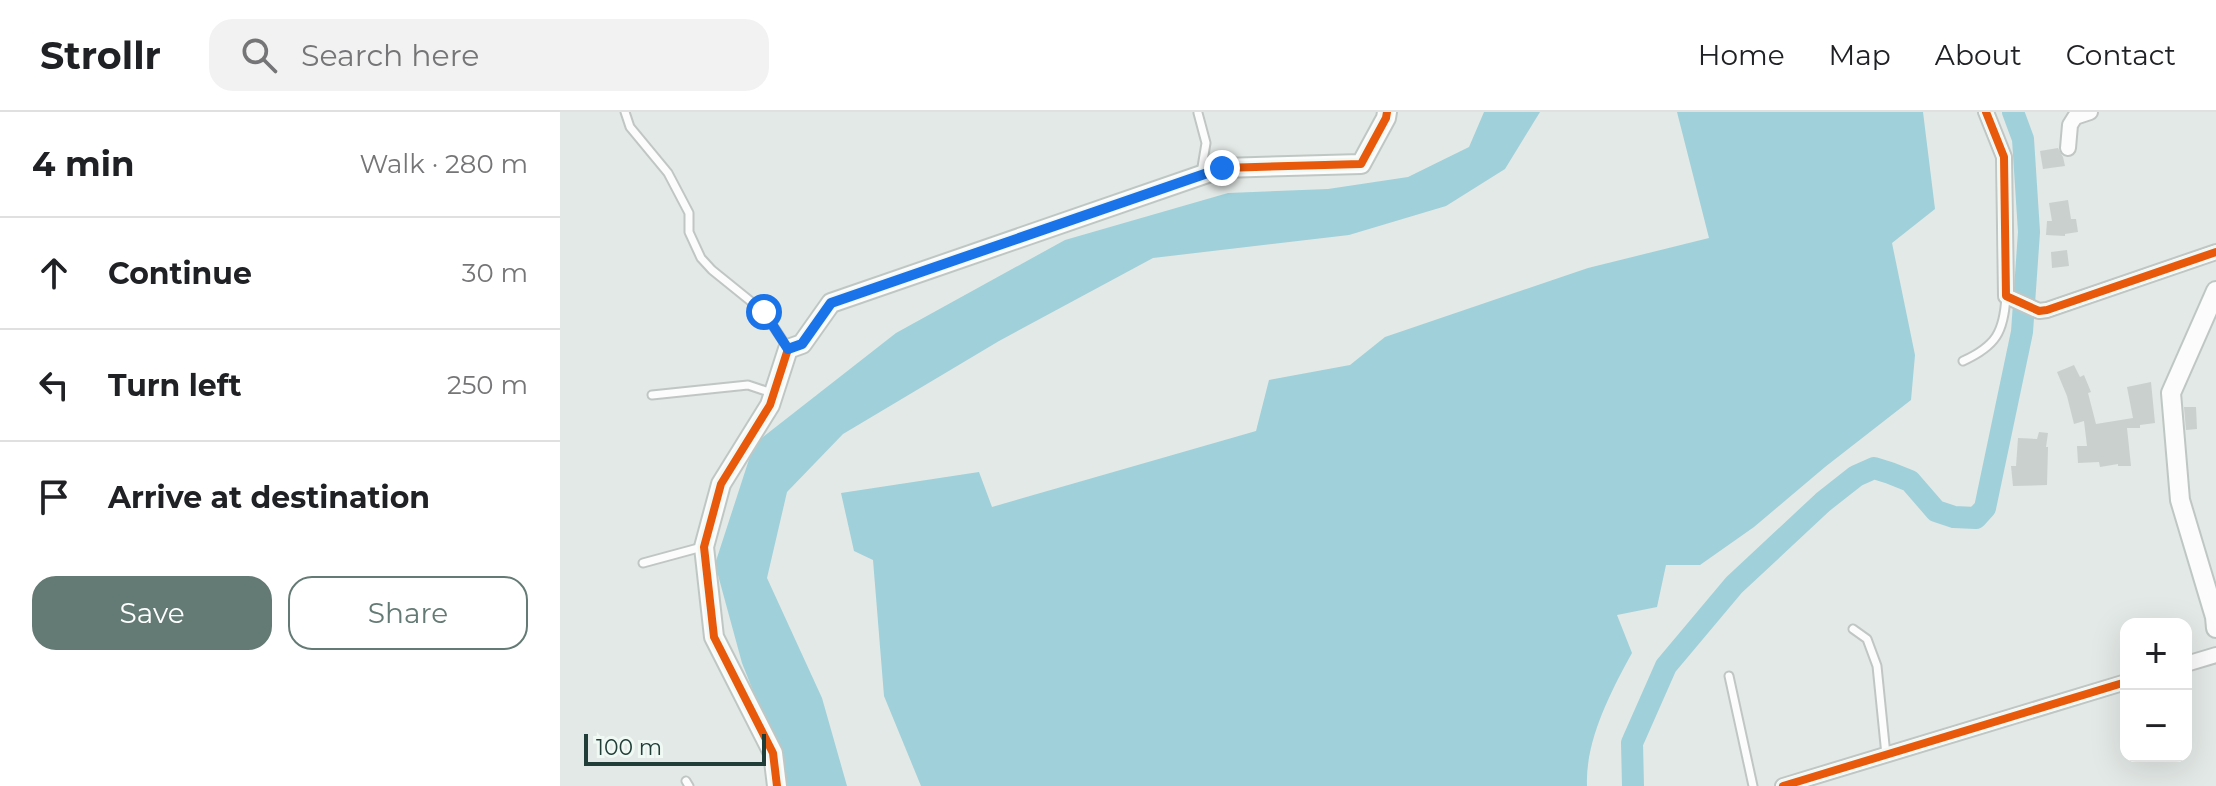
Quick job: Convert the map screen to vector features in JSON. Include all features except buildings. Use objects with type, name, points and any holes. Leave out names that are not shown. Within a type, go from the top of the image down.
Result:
[{"type":"street","points":[[777,786],[773,753],[714,637],[704,547],[721,484],[770,405],[788,349],[802,344],[831,303],[1222,168],[1361,164],[1387,112]]},
{"type":"street","points":[[1986,112],[2004,157],[2013,299],[2039,311],[2047,310],[2216,252]]},
{"type":"street","points":[[2068,148],[2070,125],[2075,117],[2090,112]]},
{"type":"street","points":[[2216,291],[2171,393],[2180,500],[2216,620]]},
{"type":"street","points":[[2192,662],[2216,655]]},
{"type":"street","points":[[1783,786],[2120,684]]},
{"type":"lane","points":[[625,112],[630,127],[668,173],[689,213],[689,232],[701,258],[764,312],[788,349]]},
{"type":"lane","points":[[1198,113],[1206,143],[1201,176]]},
{"type":"lane","points":[[1963,361],[1979,354],[2002,330],[2013,299]]},
{"type":"lane","points":[[652,395],[748,385],[774,393]]},
{"type":"lane","points":[[643,563],[704,547]]},
{"type":"lane","points":[[1853,629],[1867,639],[1877,666],[1886,755]]},
{"type":"lane","points":[[1729,676],[1753,786]]},
{"type":"water","points":[[1484,112],[1540,112],[1505,169],[1446,206],[1349,235],[1153,258],[999,341],[843,434],[787,492],[767,578],[822,698],[847,786],[787,786],[785,771],[742,663],[715,564],[754,444],[896,333],[1065,240],[1228,193],[1328,189],[1408,177],[1469,147]]},
{"type":"water","points":[[1677,112],[1923,112],[1935,209],[1892,243],[1915,355],[1911,400],[1754,527],[1700,565],[1666,565],[1657,607],[1617,615],[1632,653],[1595,734],[1587,769],[1587,786],[921,786],[884,696],[873,560],[854,551],[841,493],[979,472],[992,507],[1256,431],[1269,380],[1350,365],[1385,337],[1588,268],[1709,238]]},
{"type":"waterway","points":[[1633,786],[1632,743],[1666,666],[1734,585],[1823,502],[1856,476],[1874,468],[1910,481],[1936,511],[1954,517],[1976,518],[1985,508],[2022,332],[2029,232],[2023,139],[2013,112]]},
{"type":"cycle path","points":[[777,786],[773,753],[714,637],[704,547],[721,484],[770,405],[788,349],[802,344],[831,303],[1222,168],[1361,164],[1387,112]]},
{"type":"cycle path","points":[[1986,112],[2004,157],[2006,296],[2039,311],[2047,310],[2216,252]]},
{"type":"cycle path","points":[[1783,786],[2120,684]]},
{"type":"route","points":[[764,312],[788,349],[802,344],[831,303],[1222,168]]}]
